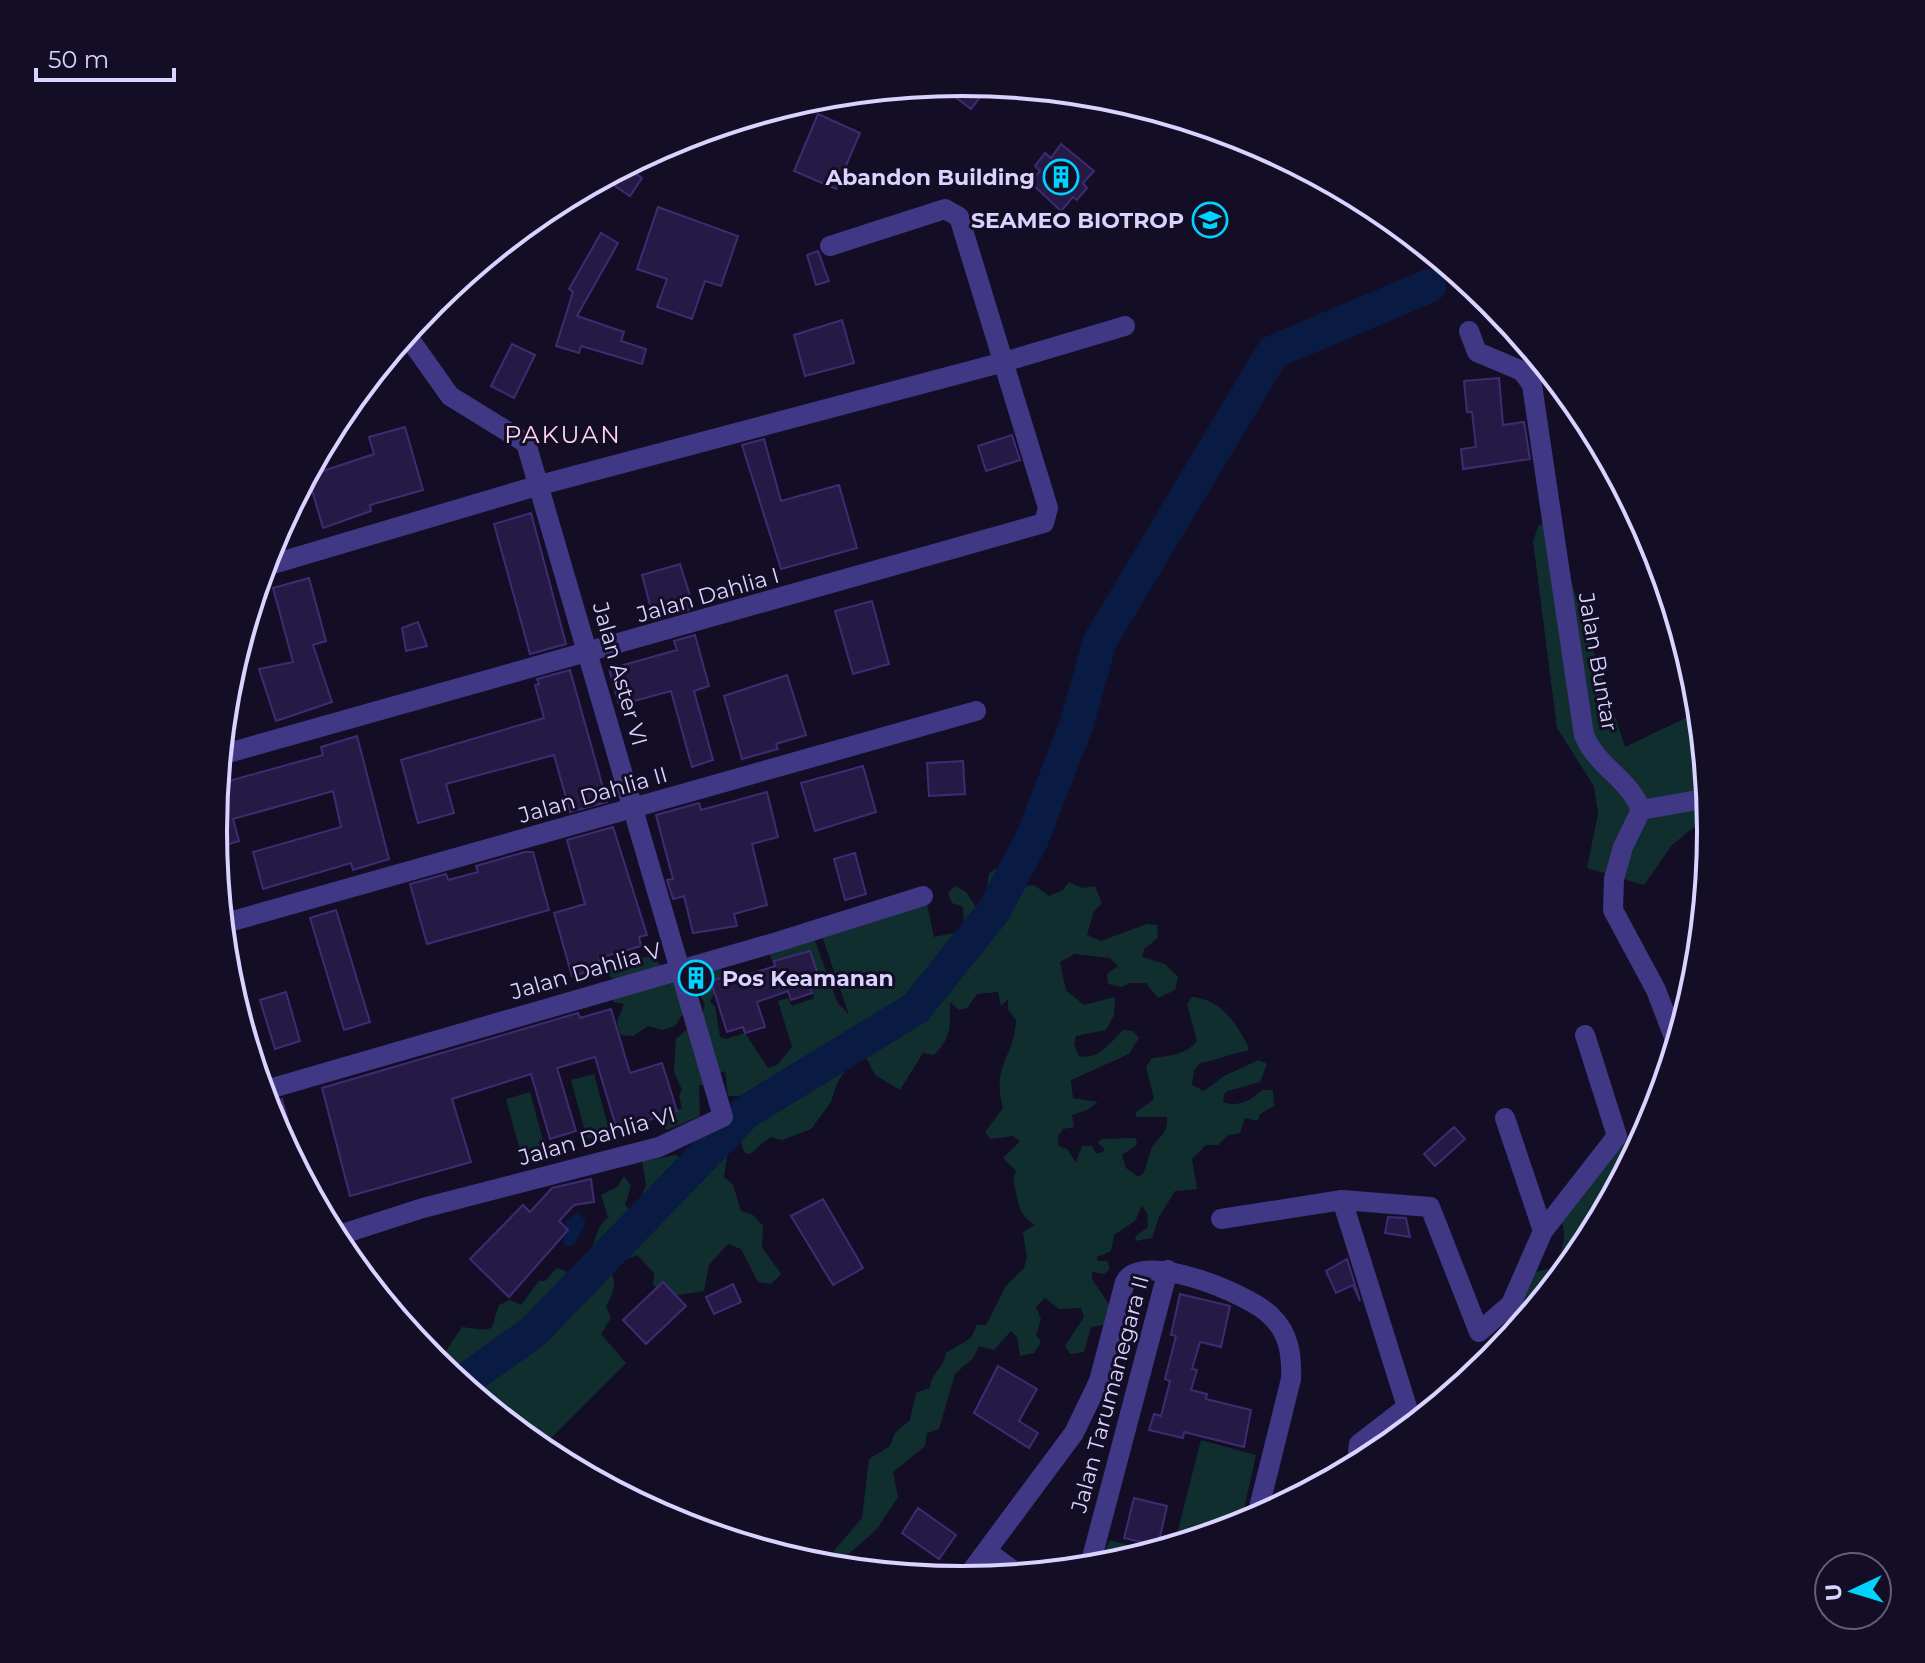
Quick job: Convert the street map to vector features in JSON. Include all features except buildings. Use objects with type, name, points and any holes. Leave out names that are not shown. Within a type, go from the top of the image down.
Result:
[{"type":"street","points":[[830,246],[945,209],[955,212],[1004,362]]},
{"type":"street","points":[[278,562],[540,485],[1004,362],[1125,326]]},
{"type":"street","name":"Jalan Buntar","points":[[1469,331],[1477,352],[1522,371],[1532,385],[1584,735],[1590,751],[1632,788],[1641,810]]},
{"type":"street","name":"Jalan Aster VI","points":[[413,344],[450,396],[526,443],[681,968]]},
{"type":"street","name":"Jalan Dahlia I","points":[[232,752],[1044,523],[1048,508],[1004,362]]},
{"type":"street","name":"Jalan Dahlia II","points":[[232,921],[976,711]]},
{"type":"street","points":[[1671,1029],[1656,990],[1613,910],[1614,879],[1623,847],[1641,810],[1697,800]]},
{"type":"street","name":"Jalan Dahlia V","points":[[273,1088],[923,896]]},
{"type":"street","name":"Jalan Dahlia VI","points":[[347,1233],[423,1208],[659,1147],[723,1117],[681,968]]},
{"type":"street","points":[[1221,1219],[1342,1200],[1430,1207],[1479,1332],[1511,1304],[1543,1231],[1617,1136],[1585,1035]]},
{"type":"street","points":[[1505,1118],[1543,1231]]},
{"type":"street","points":[[1342,1200],[1407,1407],[1359,1444],[1358,1451]]},
{"type":"street","points":[[976,1566],[1083,1417],[1099,1381],[1128,1277],[1141,1269],[1168,1270]]},
{"type":"street","name":"Jalan Tarumanegara II","points":[[1093,1555],[1168,1270],[1262,1307],[1283,1330],[1289,1346],[1291,1379],[1260,1504]]},
{"type":"street","points":[[988,1552],[1006,1565]]},
{"type":"green space","points":[[1552,523],[1625,747],[1689,716],[1698,824],[1672,845],[1644,885],[1587,868],[1598,814],[1594,786],[1557,728],[1533,541],[1539,525]]},
{"type":"green space","points":[[1002,866],[1012,892],[999,906],[993,929],[1003,923],[1006,903],[1025,886],[1034,885],[1049,896],[1063,890],[1069,882],[1082,888],[1095,886],[1102,903],[1094,911],[1087,935],[1101,941],[1147,924],[1157,925],[1158,938],[1144,949],[1142,957],[1165,964],[1178,977],[1175,990],[1158,998],[1146,983],[1130,983],[1122,987],[1108,984],[1107,974],[1118,966],[1110,958],[1075,954],[1060,962],[1066,990],[1084,1005],[1115,997],[1114,1015],[1106,1030],[1076,1036],[1074,1044],[1079,1056],[1098,1053],[1123,1030],[1133,1031],[1139,1038],[1129,1054],[1071,1080],[1073,1098],[1098,1102],[1072,1115],[1074,1127],[1063,1129],[1058,1136],[1059,1146],[1067,1149],[1076,1163],[1082,1146],[1092,1146],[1096,1153],[1101,1153],[1105,1149],[1098,1143],[1101,1139],[1136,1138],[1137,1145],[1122,1155],[1126,1168],[1137,1176],[1142,1175],[1151,1150],[1167,1123],[1167,1117],[1137,1117],[1135,1113],[1154,1099],[1146,1067],[1152,1058],[1182,1052],[1197,1041],[1187,1004],[1192,997],[1211,1002],[1227,1014],[1249,1048],[1200,1063],[1194,1070],[1192,1085],[1204,1091],[1224,1076],[1259,1060],[1267,1064],[1260,1082],[1228,1091],[1224,1094],[1223,1102],[1239,1103],[1262,1090],[1273,1090],[1274,1106],[1260,1114],[1257,1121],[1245,1118],[1240,1133],[1228,1135],[1218,1145],[1206,1145],[1192,1159],[1197,1189],[1175,1191],[1159,1217],[1152,1238],[1135,1241],[1136,1236],[1148,1227],[1147,1213],[1142,1206],[1135,1221],[1114,1235],[1111,1251],[1097,1257],[1098,1261],[1107,1261],[1110,1269],[1104,1274],[1092,1272],[1092,1279],[1112,1309],[1104,1325],[1091,1327],[1084,1352],[1070,1354],[1065,1346],[1084,1317],[1081,1308],[1059,1309],[1045,1298],[1036,1307],[1041,1319],[1036,1335],[1041,1342],[1034,1353],[1020,1356],[1017,1337],[1011,1331],[994,1350],[979,1346],[973,1358],[955,1374],[939,1429],[927,1433],[925,1446],[893,1472],[898,1497],[877,1529],[845,1557],[830,1555],[862,1518],[869,1459],[890,1446],[895,1433],[910,1420],[916,1393],[930,1388],[946,1353],[971,1338],[977,1325],[986,1325],[1006,1286],[1024,1268],[1027,1257],[1023,1232],[1035,1225],[1021,1210],[1013,1181],[1016,1171],[1003,1158],[1020,1141],[1013,1136],[990,1139],[985,1132],[1003,1108],[1000,1082],[1016,1020],[1008,1010],[1008,999],[1001,1006],[998,992],[977,994],[967,1008],[959,1010],[950,1002],[947,1037],[934,1055],[923,1053],[900,1090],[875,1075],[867,1059],[855,1056],[837,1083],[831,1102],[811,1129],[782,1140],[770,1137],[750,1154],[745,1153],[743,1148],[737,1111],[751,1093],[765,1085],[766,1080],[740,1096],[728,1096],[725,1071],[715,1075],[711,1086],[699,1085],[700,1116],[667,1130],[659,1120],[682,1108],[679,1096],[682,1090],[674,1072],[676,1039],[686,1030],[703,1037],[701,1018],[705,1004],[693,982],[702,971],[726,960],[725,972],[710,1002],[715,1006],[720,1037],[726,1039],[745,1033],[768,1068],[777,1065],[792,1047],[778,1001],[788,998],[792,1006],[814,998],[812,989],[819,980],[811,954],[773,964],[769,952],[813,935],[837,1002],[849,1015],[821,933],[926,899],[934,937],[954,933],[964,924],[963,907],[952,903],[948,893],[955,886],[966,892],[976,907],[986,895],[989,873]]},
{"type":"green space","points":[[623,953],[641,958],[654,955],[660,965],[655,975],[675,974],[688,1006],[675,1026],[662,1030],[648,1026],[633,1036],[620,1035],[617,1022],[624,1004],[613,1002],[614,996],[635,982],[611,978],[607,972],[611,960]]},
{"type":"green space","points":[[594,1074],[610,1133],[587,1139],[571,1080]]},
{"type":"green space","points":[[530,1092],[546,1152],[522,1158],[506,1099]]},
{"type":"green space","points":[[1632,1134],[1574,1240],[1546,1279],[1508,1324],[1508,1313],[1527,1274],[1552,1268],[1560,1253],[1564,1232],[1557,1210],[1623,1138]]},
{"type":"green space","points":[[705,1136],[715,1148],[725,1143],[728,1149],[724,1177],[733,1185],[741,1211],[753,1215],[763,1226],[762,1247],[781,1274],[771,1284],[758,1282],[741,1249],[728,1244],[709,1265],[704,1291],[666,1297],[653,1284],[654,1273],[637,1255],[614,1264],[610,1269],[614,1288],[606,1306],[611,1318],[601,1334],[626,1363],[549,1440],[515,1415],[440,1350],[446,1351],[462,1327],[491,1328],[499,1305],[510,1300],[521,1305],[539,1281],[545,1281],[557,1268],[573,1274],[581,1269],[587,1263],[598,1232],[608,1217],[601,1195],[617,1187],[624,1176],[631,1186],[625,1205],[630,1210],[636,1208],[646,1185],[642,1161],[676,1155],[687,1165],[692,1163]]},
{"type":"green space","points":[[1201,1440],[1256,1455],[1244,1511],[1177,1534]]},
{"type":"green space","points":[[1110,1540],[1133,1547],[1106,1553]]},
{"type":"water","points":[[578,1212],[586,1221],[575,1244],[567,1247],[563,1243],[567,1219]]},
{"type":"waterway","points":[[470,1377],[533,1332],[746,1112],[916,1008],[993,912],[1031,841],[1076,726],[1100,641],[1273,352],[1429,286]]},
{"type":"place","name":"Abandon Building","points":[[1061,177]]},
{"type":"place","name":"SEAMEO BIOTROP","points":[[1210,220]]},
{"type":"place","name":"Pos Keamanan","points":[[696,978]]},
{"type":"district","name":"PAKUAN","points":[[563,434]]}]
